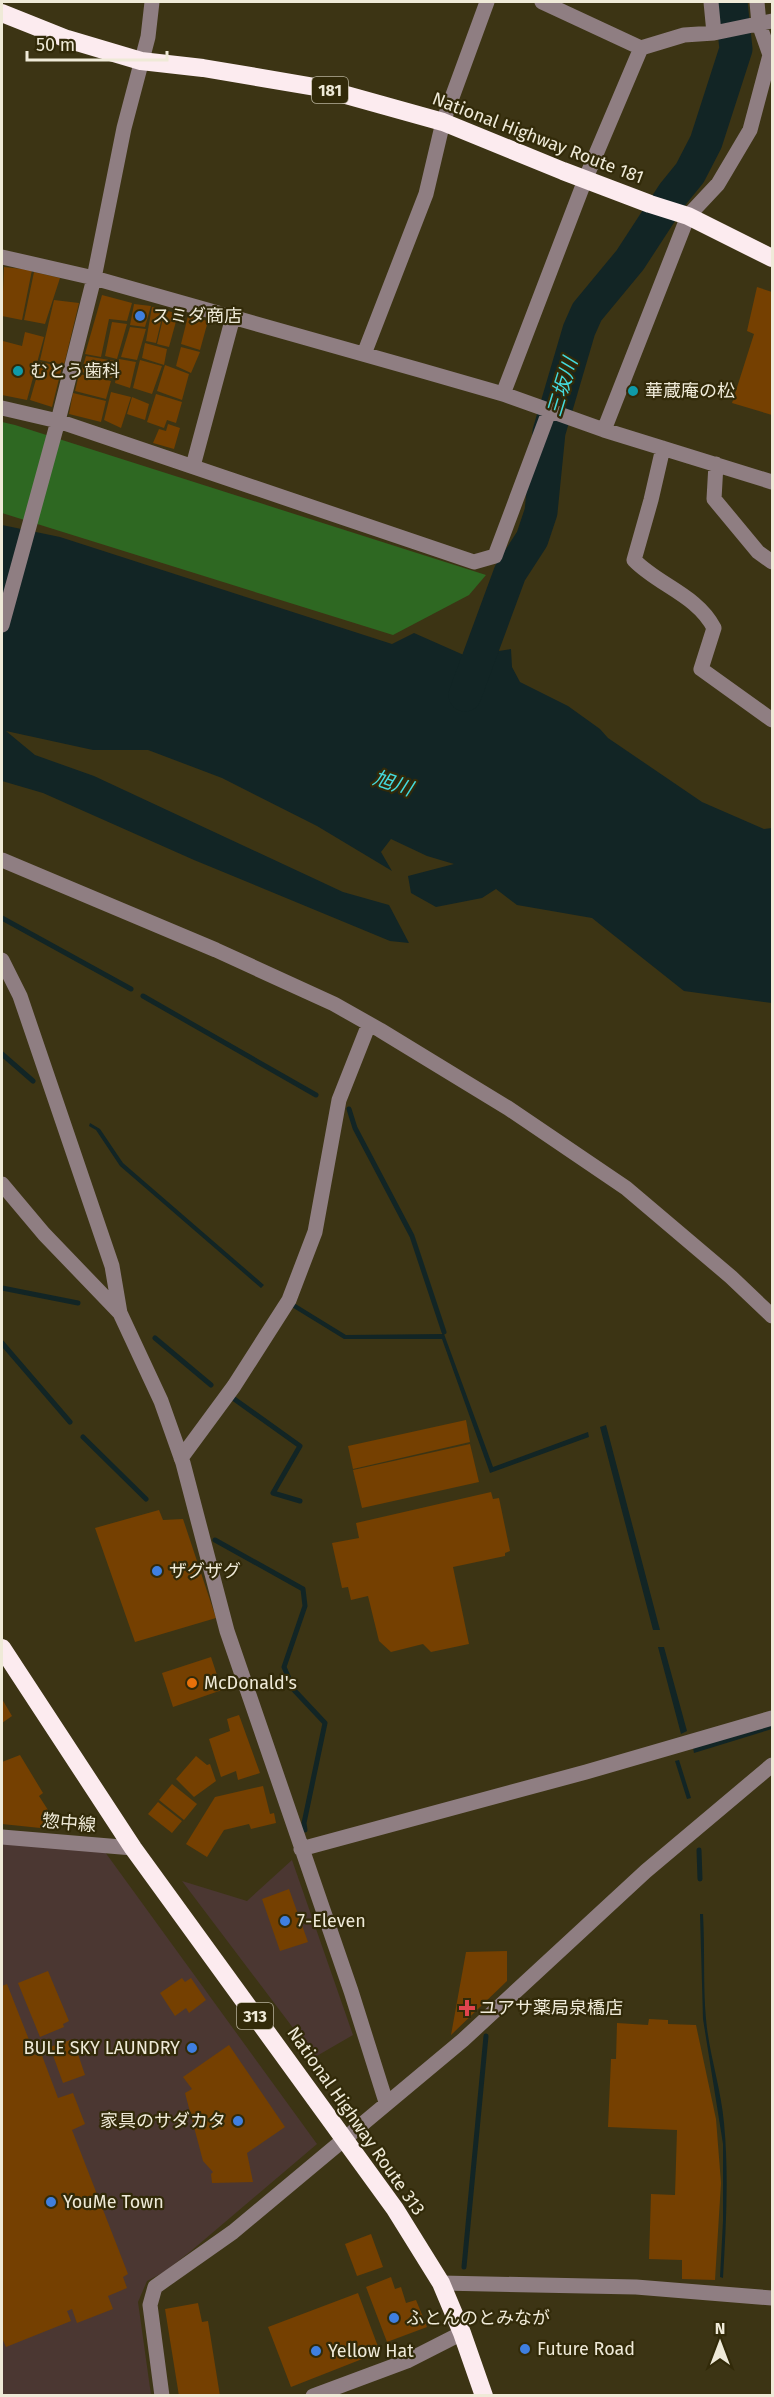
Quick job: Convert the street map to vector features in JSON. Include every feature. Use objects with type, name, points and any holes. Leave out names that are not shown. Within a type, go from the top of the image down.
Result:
[{"type":"highway","name":"National Highway Route 181","points":[[2,13],[67,39],[141,61],[203,68],[321,88],[443,122],[585,180],[688,216],[772,258]]},
{"type":"highway","name":"National Highway Route 313","points":[[2,1648],[133,1848],[395,2209],[441,2283],[462,2333],[484,2396]]},
{"type":"street","points":[[2,625],[58,421],[94,278],[124,128],[148,37],[152,2]]},
{"type":"street","points":[[364,354],[426,194],[443,122],[487,2]]},
{"type":"street","points":[[542,2],[641,48],[684,35],[714,33],[761,24]]},
{"type":"street","points":[[711,2],[714,33]]},
{"type":"street","points":[[604,430],[688,216],[718,184],[750,130],[770,54],[757,2]]},
{"type":"street","points":[[503,394],[585,180],[641,48]]},
{"type":"street","points":[[2,256],[94,278],[503,394],[604,430],[772,482]]},
{"type":"street","points":[[193,466],[233,317]]},
{"type":"street","points":[[2,408],[58,421],[474,562],[495,556],[550,410]]},
{"type":"street","points":[[663,448],[634,560],[707,614],[714,627],[701,669],[772,720]]},
{"type":"street","points":[[716,464],[714,499],[758,552],[772,562]]},
{"type":"street","points":[[2,860],[216,950],[334,1004],[369,1024],[508,1108],[626,1188],[731,1276],[772,1316]]},
{"type":"street","points":[[2,960],[20,996],[112,1266],[120,1313],[161,1401],[181,1458],[227,1631],[351,1991],[386,2103]]},
{"type":"street","points":[[181,1458],[234,1386],[288,1300],[315,1232],[339,1100],[369,1024]]},
{"type":"street","points":[[2,1184],[44,1234],[120,1313]]},
{"type":"street","points":[[301,1849],[586,1772],[772,1718]]},
{"type":"street","points":[[162,2396],[150,2305],[155,2287],[233,2232],[463,2040],[646,1871],[772,1765]]},
{"type":"street","name":"惣中線","points":[[2,1837],[133,1848]]},
{"type":"street","points":[[441,2283],[636,2287],[772,2298]]},
{"type":"street","points":[[313,2396],[407,2361],[462,2333]]},
{"type":"shaded area","points":[[2,1842],[105,1852],[317,2144],[191,2251],[164,2272],[147,2281],[138,2302],[151,2395],[2,2395]]},
{"type":"shaded area","points":[[292,1860],[353,2035],[315,2057],[182,1881],[247,1901]]},
{"type":"green space","points":[[2,422],[486,575],[469,595],[393,635],[2,513]]},
{"type":"water","name":"旭川","points":[[2,525],[60,537],[392,644],[414,633],[466,656],[511,649],[512,667],[520,682],[568,706],[600,729],[608,738],[702,802],[764,829],[772,828],[772,1003],[684,991],[592,918],[517,905],[496,889],[482,898],[436,907],[411,893],[408,876],[454,864],[427,856],[391,839],[381,852],[392,871],[317,826],[222,778],[148,750],[93,750],[6,731],[35,755],[94,776],[343,892],[389,905],[409,943],[390,941],[194,860],[43,793],[2,781]]},
{"type":"water","points":[[90,1123],[100,1129],[123,1163],[264,1285],[261,1288],[120,1166],[96,1130],[89,1126]]},
{"type":"water","points":[[289,1300],[346,1335],[444,1334],[493,1467],[588,1432],[589,1437],[490,1473],[442,1339],[344,1339],[287,1304]]},
{"type":"water","points":[[606,1425],[660,1630],[653,1630],[600,1427]]},
{"type":"water","points":[[658,1647],[664,1647],[687,1731],[681,1734]]},
{"type":"water","points":[[772,1725],[772,1729],[694,1753],[693,1748]]},
{"type":"water","points":[[679,1760],[691,1798],[687,1799],[675,1761]]},
{"type":"water","points":[[700,1914],[703,1914],[706,2019],[726,2142],[723,2278],[720,2277],[723,2144],[703,2019]]},
{"type":"building","points":[[4,267],[32,270],[22,320],[2,316]]},
{"type":"building","points":[[34,272],[60,278],[45,324],[24,320]]},
{"type":"building","points":[[757,287],[772,292],[772,415],[732,403],[754,334],[747,331]]},
{"type":"building","points":[[102,295],[132,303],[127,321],[109,319],[101,357],[85,354]]},
{"type":"building","points":[[54,300],[79,303],[64,365],[40,360]]},
{"type":"building","name":"スミダ商店","points":[[134,304],[151,306],[145,327],[130,325]]},
{"type":"building","points":[[152,307],[164,309],[156,343],[146,341]]},
{"type":"building","points":[[165,310],[178,314],[169,347],[157,344]]},
{"type":"building","points":[[188,316],[208,321],[200,350],[181,344]]},
{"type":"building","points":[[112,322],[127,324],[117,359],[105,356]]},
{"type":"building","points":[[130,327],[146,329],[137,360],[121,357]]},
{"type":"building","name":"むとう歯科","points":[[25,332],[44,337],[27,400],[2,395],[3,341],[22,346]]},
{"type":"building","points":[[145,343],[167,349],[164,365],[142,358]]},
{"type":"building","points":[[181,347],[200,352],[191,373],[176,366]]},
{"type":"building","points":[[86,356],[115,361],[112,378],[81,372]]},
{"type":"building","points":[[119,359],[136,362],[130,388],[115,383]]},
{"type":"building","points":[[140,360],[162,366],[152,394],[133,388]]},
{"type":"building","points":[[41,362],[62,367],[52,407],[30,400]]},
{"type":"building","points":[[165,365],[189,374],[182,400],[157,391]]},
{"type":"building","points":[[79,374],[111,381],[106,399],[75,391]]},
{"type":"building","points":[[111,392],[131,397],[121,428],[104,420]]},
{"type":"building","points":[[73,393],[106,401],[101,422],[69,414]]},
{"type":"building","points":[[156,394],[182,402],[176,423],[167,420],[164,428],[147,422]]},
{"type":"building","points":[[132,397],[149,404],[145,420],[127,414]]},
{"type":"building","points":[[168,424],[180,428],[174,449],[153,443],[159,429],[166,431]]},
{"type":"building","points":[[466,1420],[470,1442],[353,1469],[348,1446]]},
{"type":"building","points":[[470,1444],[479,1482],[362,1508],[353,1470]]},
{"type":"building","points":[[491,1492],[493,1499],[499,1498],[510,1551],[505,1553],[505,1556],[453,1567],[469,1644],[431,1652],[423,1644],[391,1652],[379,1641],[368,1596],[351,1600],[348,1587],[342,1588],[332,1543],[359,1538],[356,1523]]},
{"type":"building","points":[[159,1510],[163,1520],[183,1519],[216,1618],[135,1642],[95,1528]]},
{"type":"building","points":[[211,1657],[222,1690],[173,1707],[162,1673]]},
{"type":"building","points":[[2,1699],[12,1716],[2,1723]]},
{"type":"building","points":[[239,1715],[260,1773],[238,1780],[236,1771],[221,1777],[209,1739],[230,1731],[227,1719]]},
{"type":"building","points":[[20,1755],[43,1793],[39,1796],[57,1824],[50,1829],[2,1824],[2,1762]]},
{"type":"building","points":[[196,1756],[207,1765],[210,1764],[216,1781],[194,1797],[176,1779]]},
{"type":"building","points":[[172,1784],[197,1804],[184,1820],[159,1800]]},
{"type":"building","points":[[263,1786],[270,1814],[274,1813],[276,1823],[251,1829],[249,1824],[224,1830],[207,1857],[186,1844],[215,1797]]},
{"type":"building","points":[[158,1802],[182,1821],[172,1833],[148,1814]]},
{"type":"building","name":"7-Eleven","points":[[289,1889],[308,1942],[280,1951],[262,1899]]},
{"type":"building","name":"ユアサ薬局泉橋店","points":[[507,1951],[507,1981],[451,2035],[466,1952]]},
{"type":"building","points":[[48,1971],[69,2021],[63,2024],[64,2027],[40,2037],[18,1983]]},
{"type":"building","points":[[182,1978],[185,1982],[191,1978],[206,2000],[189,2013],[186,2008],[175,2016],[160,1993]]},
{"type":"building","name":"YouMe Town","points":[[7,1984],[35,2055],[41,2053],[58,2098],[73,2093],[85,2124],[72,2130],[128,2274],[123,2277],[127,2288],[108,2296],[113,2309],[77,2323],[72,2309],[67,2311],[71,2321],[6,2347],[2,2338],[2,1986]]},
{"type":"building","points":[[649,2019],[668,2020],[668,2024],[696,2025],[716,2119],[721,2183],[715,2280],[682,2279],[682,2260],[649,2259],[651,2194],[675,2195],[677,2130],[608,2127],[611,2059],[616,2059],[617,2023],[648,2025]]},
{"type":"building","points":[[73,2039],[85,2075],[63,2083],[50,2047]]},
{"type":"building","points":[[229,2045],[285,2127],[247,2153],[253,2182],[212,2183],[211,2174],[213,2172],[203,2161],[185,2093],[192,2089],[183,2077]]},
{"type":"building","points":[[371,2234],[383,2267],[357,2276],[345,2244]]},
{"type":"building","points":[[391,2277],[395,2289],[401,2287],[406,2303],[416,2300],[427,2327],[387,2342],[366,2287]]},
{"type":"building","points":[[358,2293],[380,2352],[291,2387],[268,2327]]},
{"type":"building","points":[[198,2303],[202,2322],[208,2321],[220,2396],[179,2396],[165,2309]]},
{"type":"waterway","name":"三坂川","points":[[465,695],[510,573],[532,539],[541,512],[549,432],[579,330],[587,312],[630,260],[673,194],[690,173],[706,142],[736,49],[731,2]]},
{"type":"waterway","points":[[2,918],[131,989]]},
{"type":"waterway","points":[[143,996],[316,1095]]},
{"type":"waterway","points":[[2,1054],[33,1081]]},
{"type":"waterway","points":[[349,1109],[355,1128],[412,1236],[444,1332]]},
{"type":"waterway","points":[[2,1288],[78,1303]]},
{"type":"waterway","points":[[155,1338],[211,1385]]},
{"type":"waterway","points":[[2,1343],[70,1422]]},
{"type":"waterway","points":[[230,1396],[300,1446],[273,1493],[300,1501]]},
{"type":"waterway","points":[[83,1437],[146,1499]]},
{"type":"waterway","points":[[215,1540],[303,1589],[305,1606],[284,1667],[294,1690],[325,1723],[304,1823],[305,1830]]},
{"type":"waterway","points":[[699,1850],[700,1879]]},
{"type":"waterway","points":[[464,2267],[486,2036]]},
{"type":"place","name":"スミダ商店","points":[[140,316]]},
{"type":"place","name":"むとう歯科","points":[[18,371]]},
{"type":"place","name":"華蔵庵の松","points":[[633,391]]},
{"type":"place","name":"ザグザグ","points":[[157,1571]]},
{"type":"place","name":"McDonald's","points":[[192,1683]]},
{"type":"place","name":"7-Eleven","points":[[285,1921]]},
{"type":"place","name":"ユアサ薬局泉橋店","points":[[467,2008]]},
{"type":"place","name":"BULE SKY LAUNDRY","points":[[192,2048]]},
{"type":"place","name":"家具のサダカタ","points":[[238,2121]]},
{"type":"place","name":"YouMe Town","points":[[51,2202]]},
{"type":"place","name":"ふとんのとみなが","points":[[394,2318]]},
{"type":"place","name":"Future Road","points":[[525,2349]]},
{"type":"place","name":"Yellow Hat","points":[[316,2351]]}]
